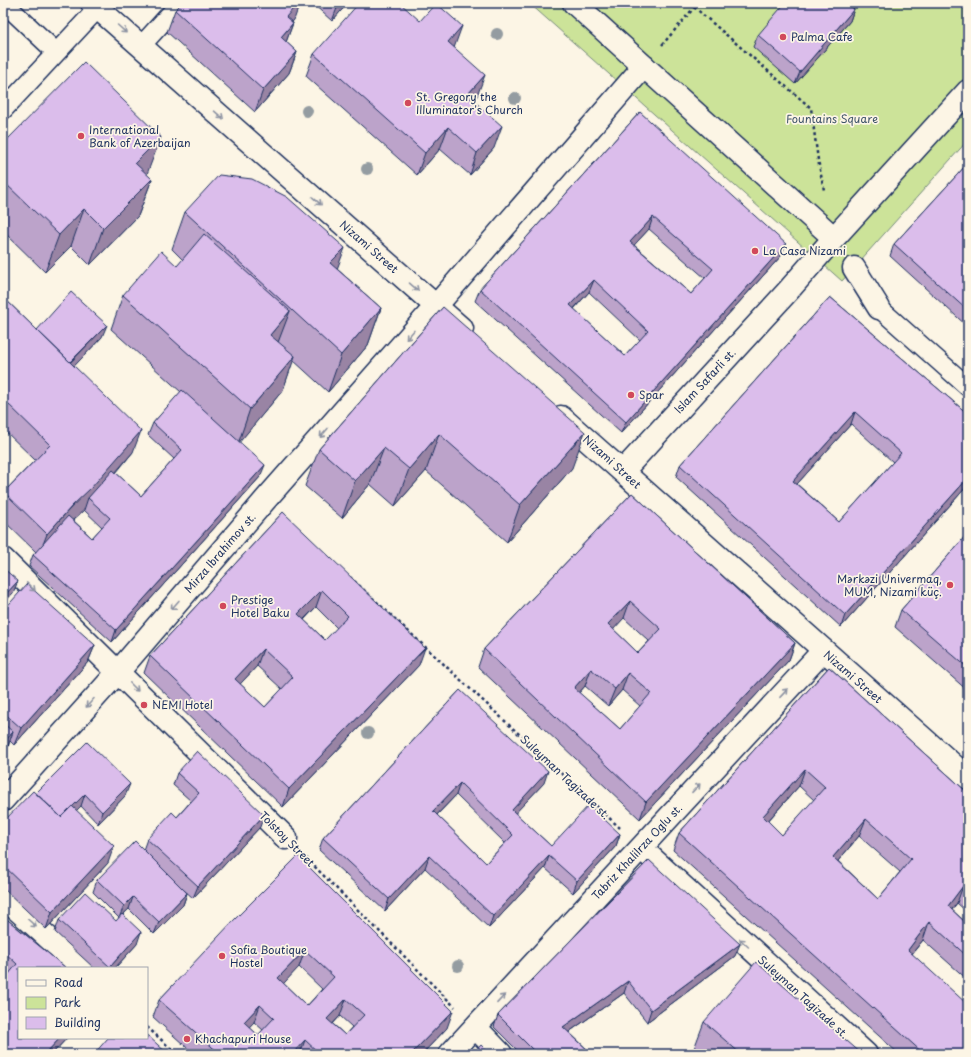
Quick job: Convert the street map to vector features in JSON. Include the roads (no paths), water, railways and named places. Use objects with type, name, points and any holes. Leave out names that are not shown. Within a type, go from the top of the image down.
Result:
[{"type":"street","points":[[574,3],[834,238]]},
{"type":"street","name":"Nizami Street","points":[[95,5],[477,342]]},
{"type":"street","name":"Mirza Ibrahimov st.","points":[[3,800],[118,672],[266,499],[644,66]]},
{"type":"street","name":"Islam Safarli st.","points":[[623,471],[968,91]]},
{"type":"street","points":[[854,268],[879,308]]},
{"type":"street","name":"Nizami Street","points":[[547,404],[968,778]]},
{"type":"street","name":"Tolstoy Street","points":[[3,559],[286,838]]},
{"type":"street","name":"Tabriz Khalilrza Oglu st.","points":[[450,1054],[823,650]]},
{"type":"street","name":"Suleyman Tagizade st.","points":[[641,848],[866,1054]]},
{"type":"street","points":[[3,897],[81,967]]},
{"type":"street","points":[[475,1027],[501,1054]]},
{"type":"lane","points":[[4,3],[56,52]]},
{"type":"lane","points":[[141,46],[180,3]]},
{"type":"lane","points":[[3,110],[56,52],[95,5]]},
{"type":"lane","points":[[879,308],[968,387]]},
{"type":"place","name":"Palma Cafe","points":[[783,37]]},
{"type":"place","name":"St. Gregory the Illuminator's Church","points":[[408,103]]},
{"type":"place","name":"International Bank of Azerbaijan","points":[[81,136]]},
{"type":"place","name":"La Casa Nizami","points":[[755,251]]},
{"type":"place","name":"Spar","points":[[631,395]]},
{"type":"place","name":"Mərkəzi Univermaq, MUM, Nizami küç.","points":[[950,585]]},
{"type":"place","name":"Prestige Hotel Baku","points":[[223,606]]},
{"type":"place","name":"NEMI Hotel","points":[[144,705]]},
{"type":"place","name":"Sofia Boutique Hostel","points":[[222,956]]},
{"type":"place","name":"Khachapuri House","points":[[187,1039]]},
{"type":"park label","name":"Fountains Square","points":[[832,119]]}]
